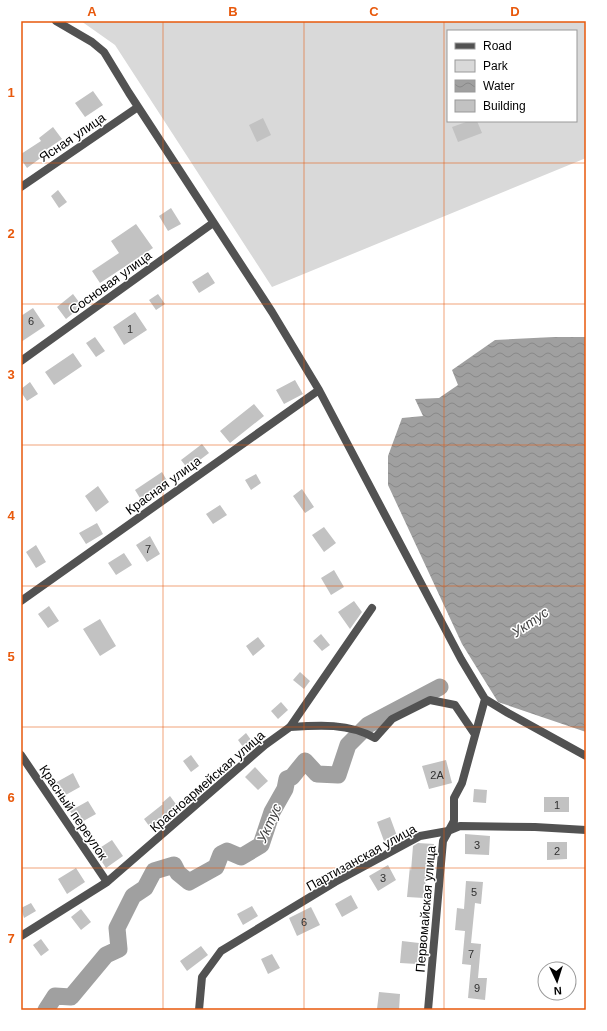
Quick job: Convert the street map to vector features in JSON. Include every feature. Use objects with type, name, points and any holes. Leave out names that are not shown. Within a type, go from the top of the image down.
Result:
[{"type":"street","points":[[56,21],[92,42],[104,52],[138,107],[272,312],[319,390],[461,659],[485,699],[586,756]]},
{"type":"street","name":"Ясная улица","points":[[21,188],[138,107]]},
{"type":"street","name":"Сосновая улица","points":[[21,361],[213,223]]},
{"type":"street","name":"Красная улица","points":[[21,601],[319,390]]},
{"type":"street","name":"Красноармейская улица","points":[[21,936],[108,882],[265,745],[290,727],[372,608]]},
{"type":"street","name":"Первомайская улица","points":[[428,1010],[443,841],[454,821],[454,798],[462,783],[474,733],[485,699]]},
{"type":"street","points":[[290,727],[329,725],[364,732],[375,738],[392,719],[430,700],[455,705],[474,733]]},
{"type":"street","name":"Красный переулок","points":[[21,755],[108,882]]},
{"type":"street","name":"Партизанская улица","points":[[199,1010],[202,977],[212,961],[221,951],[381,857],[420,836],[448,831],[460,826],[535,827],[586,830]]},
{"type":"green space","points":[[81,21],[586,21],[586,158],[272,287],[115,45]]},
{"type":"water","points":[[586,337],[586,732],[498,702],[462,644],[388,485],[388,456],[402,418],[423,416],[415,399],[439,398],[458,385],[452,370],[495,340]]},
{"type":"building","points":[[93,91],[103,105],[85,117],[75,103]]},
{"type":"building","points":[[263,118],[271,135],[257,142],[249,125]]},
{"type":"building","points":[[466,122],[477,122],[482,133],[458,142],[452,127]]},
{"type":"building","points":[[53,127],[62,139],[40,154],[42,157],[27,168],[21,159],[21,154],[41,141],[39,138]]},
{"type":"building","points":[[58,190],[67,202],[59,208],[51,196]]},
{"type":"building","points":[[171,208],[181,224],[168,231],[159,216]]},
{"type":"building","points":[[136,224],[153,248],[100,283],[92,271],[119,253],[111,241]]},
{"type":"building","points":[[208,272],[215,283],[199,293],[192,282]]},
{"type":"building","points":[[73,294],[82,306],[66,319],[57,307]]},
{"type":"building","points":[[158,294],[165,304],[156,310],[149,300]]},
{"type":"building","points":[[33,308],[45,326],[21,342],[21,316]]},
{"type":"building","points":[[135,312],[147,330],[124,345],[113,327]]},
{"type":"building","points":[[95,337],[105,351],[96,357],[86,343]]},
{"type":"building","points":[[73,353],[82,366],[54,385],[45,372]]},
{"type":"building","points":[[295,380],[303,394],[284,404],[276,390]]},
{"type":"building","points":[[30,382],[38,394],[27,401],[21,392],[21,389]]},
{"type":"building","points":[[254,404],[264,416],[230,443],[220,431]]},
{"type":"building","points":[[202,444],[209,453],[188,469],[181,460]]},
{"type":"building","points":[[162,472],[170,486],[143,503],[135,490]]},
{"type":"building","points":[[256,474],[261,483],[251,490],[245,480]]},
{"type":"building","points":[[98,486],[109,502],[96,512],[85,496]]},
{"type":"building","points":[[302,489],[314,507],[305,513],[293,496]]},
{"type":"building","points":[[220,505],[227,515],[213,524],[206,514]]},
{"type":"building","points":[[97,523],[103,534],[86,544],[79,533]]},
{"type":"building","points":[[324,527],[336,543],[324,552],[312,535]]},
{"type":"building","points":[[150,536],[160,554],[147,562],[136,545]]},
{"type":"building","points":[[36,545],[46,562],[36,568],[26,552]]},
{"type":"building","points":[[124,553],[132,565],[116,575],[108,563]]},
{"type":"building","points":[[334,570],[344,587],[331,595],[321,578]]},
{"type":"building","points":[[354,601],[362,612],[350,629],[338,612]]},
{"type":"building","points":[[49,606],[59,621],[48,628],[38,614]]},
{"type":"building","points":[[100,619],[116,646],[100,656],[83,629]]},
{"type":"building","points":[[321,634],[330,645],[322,651],[313,641]]},
{"type":"building","points":[[258,637],[265,646],[253,656],[246,646]]},
{"type":"building","points":[[300,672],[310,681],[304,689],[293,680]]},
{"type":"building","points":[[281,702],[288,710],[278,719],[271,711]]},
{"type":"building","points":[[246,733],[254,744],[246,751],[238,740]]},
{"type":"building","points":[[191,755],[199,766],[191,772],[183,761]]},
{"type":"building","points":[[446,760],[452,783],[429,789],[422,766]]},
{"type":"building","points":[[255,767],[268,781],[258,790],[245,777]]},
{"type":"building","points":[[73,773],[80,787],[62,797],[55,783]]},
{"type":"building","points":[[474,789],[487,790],[486,803],[473,802]]},
{"type":"building","points":[[170,796],[178,807],[159,822],[161,824],[152,830],[144,819],[163,804],[162,803]]},
{"type":"building","points":[[544,797],[569,797],[569,812],[544,812]]},
{"type":"building","points":[[88,801],[96,814],[78,824],[70,811]]},
{"type":"building","points":[[390,817],[397,836],[384,841],[377,822]]},
{"type":"building","points":[[465,834],[490,836],[489,855],[465,854]]},
{"type":"building","points":[[112,840],[123,856],[106,868],[95,851]]},
{"type":"building","points":[[547,842],[567,842],[567,859],[547,860]]},
{"type":"building","points":[[418,843],[434,844],[432,866],[427,866],[424,898],[407,897],[413,846]]},
{"type":"building","points":[[388,865],[396,880],[378,891],[369,876]]},
{"type":"building","points":[[76,868],[85,882],[67,894],[58,879]]},
{"type":"building","points":[[466,881],[483,882],[481,904],[475,903],[471,943],[481,944],[478,978],[487,978],[485,1000],[468,998],[471,965],[462,964],[465,931],[455,930],[457,908],[464,909]]},
{"type":"building","points":[[351,895],[358,908],[342,917],[335,904]]},
{"type":"building","points":[[31,903],[36,911],[24,918],[21,908]]},
{"type":"building","points":[[252,906],[258,916],[243,925],[237,914]]},
{"type":"building","points":[[311,907],[320,925],[297,936],[289,918]]},
{"type":"building","points":[[81,909],[91,922],[81,930],[71,917]]},
{"type":"building","points":[[41,939],[49,950],[41,956],[33,945]]},
{"type":"building","points":[[402,941],[419,943],[417,964],[400,963]]},
{"type":"building","points":[[201,946],[208,955],[187,971],[180,961]]},
{"type":"building","points":[[272,954],[280,968],[268,974],[261,959]]},
{"type":"building","points":[[379,992],[400,994],[399,1010],[377,1009]]},
{"type":"waterway","name":"Уктус","points":[[46,1010],[55,996],[71,997],[106,955],[119,949],[117,928],[133,896],[145,888],[154,871],[174,865],[178,873],[189,882],[216,867],[221,854],[227,851],[241,857],[261,845],[272,812],[285,789],[287,779],[292,777],[305,761],[317,774],[338,775],[348,745],[368,725],[440,687]]}]
